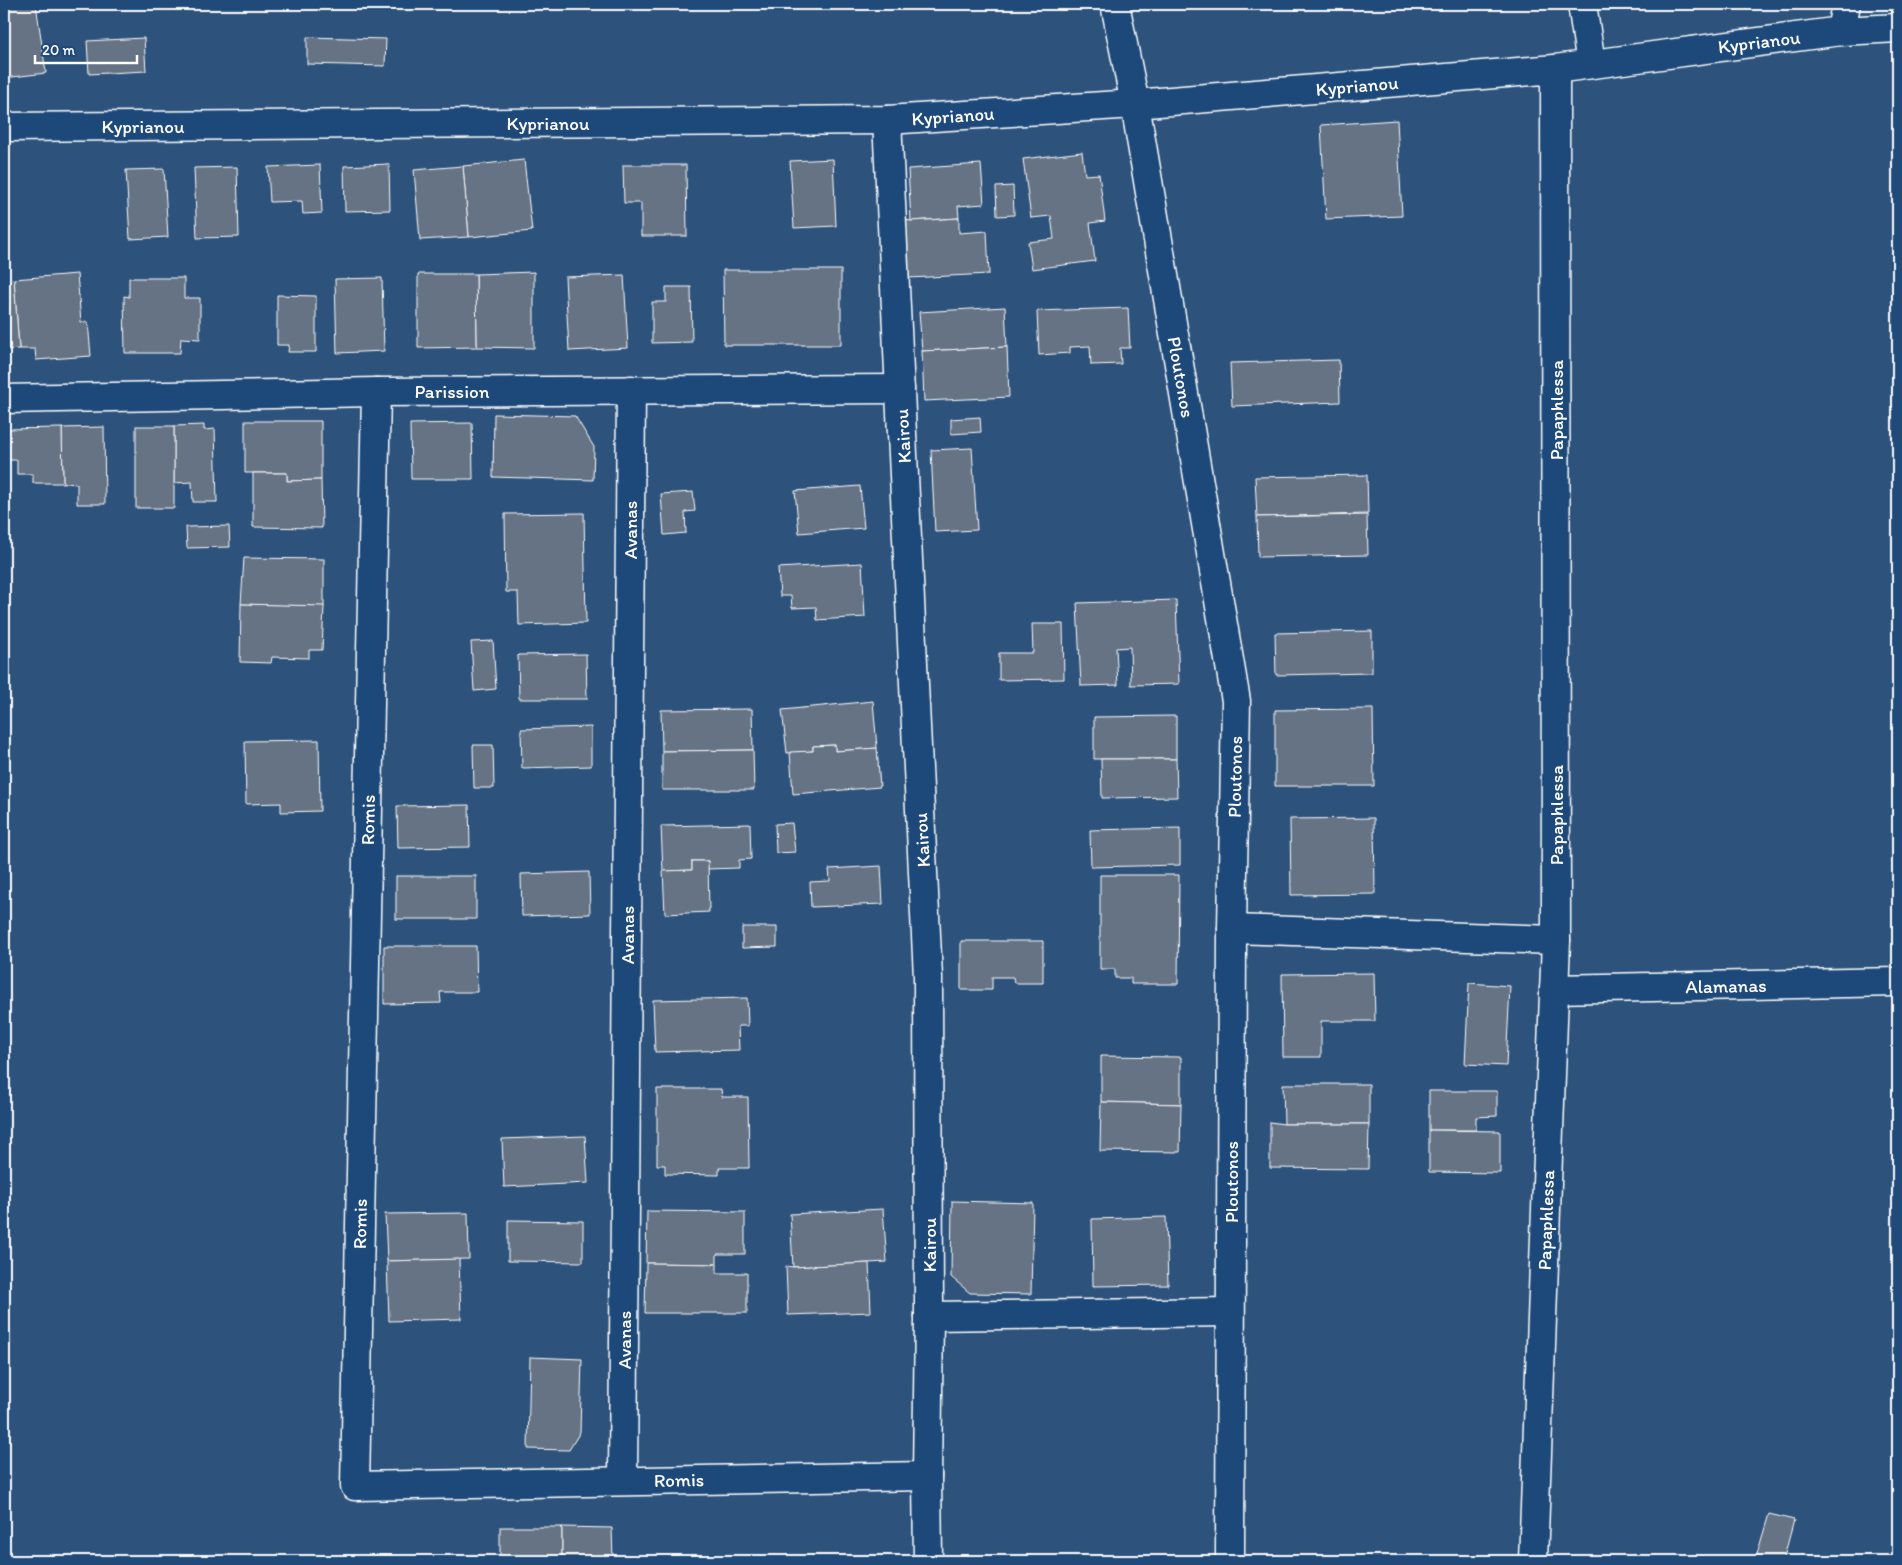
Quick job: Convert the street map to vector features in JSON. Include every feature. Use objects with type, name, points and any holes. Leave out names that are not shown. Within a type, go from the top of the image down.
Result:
[{"type":"street","name":"Ploutonos","points":[[1116,4],[1135,104],[1236,701],[1232,929],[1230,1561]]},
{"type":"street","points":[[1582,4],[1591,64]]},
{"type":"street","points":[[1841,31],[1846,4]]},
{"type":"street","name":"Kyprianou","points":[[4,127],[887,120],[1135,104],[1556,69],[1841,31],[1898,28]]},
{"type":"street","name":"Papaphlessa","points":[[1533,1561],[1556,940],[1556,69]]},
{"type":"street","name":"Kairou","points":[[887,120],[928,977],[929,1316],[926,1476],[928,1561]]},
{"type":"street","name":"Parission","points":[[4,399],[376,392],[900,389]]},
{"type":"street","name":"Avanas","points":[[623,1480],[631,390]]},
{"type":"street","name":"Romis","points":[[376,392],[355,1486],[926,1476]]},
{"type":"street","points":[[1232,929],[1556,940]]},
{"type":"street","name":"Alamanas","points":[[1554,989],[1898,982]]},
{"type":"street","points":[[929,1316],[1230,1312]]},
{"type":"building","points":[[4,4],[36,4],[46,73],[4,78]]},
{"type":"building","points":[[1294,4],[1346,4],[1295,9]]},
{"type":"building","points":[[307,37],[386,39],[385,66],[307,64]]},
{"type":"building","points":[[144,38],[146,71],[89,74],[87,41]]},
{"type":"building","points":[[1397,120],[1402,216],[1326,219],[1321,125]]},
{"type":"building","points":[[1082,152],[1085,175],[1099,174],[1105,221],[1090,223],[1095,261],[1032,269],[1028,242],[1054,239],[1051,216],[1031,218],[1023,159]]},
{"type":"building","points":[[833,159],[836,226],[794,228],[790,161]]},
{"type":"building","points":[[524,160],[532,231],[469,237],[463,166]]},
{"type":"building","points":[[389,164],[390,210],[345,211],[344,166]]},
{"type":"building","points":[[981,164],[984,204],[958,206],[959,218],[911,221],[908,169]]},
{"type":"building","points":[[320,165],[322,213],[303,214],[302,201],[270,202],[268,167]]},
{"type":"building","points":[[623,165],[686,165],[687,236],[641,236],[641,203],[624,203]]},
{"type":"building","points":[[463,166],[469,237],[420,240],[414,170]]},
{"type":"building","points":[[237,167],[239,237],[197,238],[194,168]]},
{"type":"building","points":[[164,169],[168,237],[130,239],[126,170]]},
{"type":"building","points":[[1013,186],[1014,215],[997,216],[996,187]]},
{"type":"building","points":[[959,218],[959,233],[987,231],[989,274],[909,278],[905,220]]},
{"type":"building","points":[[723,270],[841,270],[841,345],[724,345]]},
{"type":"building","points":[[534,272],[534,348],[477,347],[476,274]]},
{"type":"building","points":[[77,274],[81,322],[88,322],[91,356],[36,360],[35,349],[19,349],[14,279]]},
{"type":"building","points":[[418,274],[476,274],[477,347],[418,348]]},
{"type":"building","points":[[624,275],[628,348],[569,351],[565,277]]},
{"type":"building","points":[[129,278],[184,278],[184,298],[200,298],[200,339],[181,338],[180,353],[125,353],[124,296],[129,297]]},
{"type":"building","points":[[382,278],[384,351],[337,353],[335,279]]},
{"type":"building","points":[[14,279],[19,349],[4,350],[4,280]]},
{"type":"building","points":[[666,287],[691,287],[692,342],[652,343],[652,302],[666,302]]},
{"type":"building","points":[[277,295],[316,296],[316,352],[288,352],[289,345],[277,345]]},
{"type":"building","points":[[1005,307],[1007,347],[922,351],[919,312]]},
{"type":"building","points":[[1128,308],[1130,348],[1120,348],[1121,364],[1091,365],[1090,346],[1070,347],[1070,353],[1039,355],[1037,311]]},
{"type":"building","points":[[1007,347],[1009,397],[924,401],[922,351]]},
{"type":"building","points":[[1339,360],[1340,402],[1232,406],[1230,363]]},
{"type":"building","points":[[494,414],[575,416],[594,447],[593,480],[493,477]]},
{"type":"building","points":[[980,417],[981,432],[951,434],[951,419]]},
{"type":"building","points":[[245,421],[321,421],[321,480],[287,481],[287,473],[245,473]]},
{"type":"building","points":[[472,423],[473,479],[411,479],[410,424]]},
{"type":"building","points":[[204,425],[204,430],[215,429],[217,502],[193,502],[192,482],[174,483],[174,426]]},
{"type":"building","points":[[136,426],[174,426],[174,508],[136,508]]},
{"type":"building","points":[[104,427],[105,504],[77,504],[77,484],[63,483],[62,428]]},
{"type":"building","points":[[62,428],[63,483],[33,483],[33,474],[17,474],[17,460],[4,460],[4,429]]},
{"type":"building","points":[[972,448],[977,530],[935,532],[931,450]]},
{"type":"building","points":[[253,473],[287,473],[287,481],[321,480],[322,528],[253,527]]},
{"type":"building","points":[[1367,475],[1368,514],[1257,517],[1255,477]]},
{"type":"building","points":[[860,486],[864,528],[799,533],[795,491]]},
{"type":"building","points":[[693,492],[695,511],[685,512],[686,533],[664,535],[661,494]]},
{"type":"building","points":[[584,513],[586,623],[519,625],[518,592],[506,592],[505,514]]},
{"type":"building","points":[[1367,515],[1368,555],[1258,557],[1257,517]]},
{"type":"building","points":[[229,526],[230,547],[187,548],[186,527]]},
{"type":"building","points":[[244,558],[324,559],[324,607],[241,604]]},
{"type":"building","points":[[862,563],[865,617],[817,620],[816,607],[792,608],[791,596],[780,596],[778,568]]},
{"type":"building","points":[[1176,600],[1179,684],[1131,685],[1130,647],[1116,648],[1118,685],[1081,686],[1077,603]]},
{"type":"building","points":[[241,604],[324,606],[322,650],[309,650],[309,658],[272,657],[271,663],[240,662]]},
{"type":"building","points":[[1032,624],[1063,624],[1064,679],[999,680],[999,653],[1033,653]]},
{"type":"building","points":[[1372,631],[1372,673],[1276,675],[1275,633]]},
{"type":"building","points":[[493,641],[496,689],[474,691],[471,642]]},
{"type":"building","points":[[586,654],[587,699],[519,699],[518,655]]},
{"type":"building","points":[[873,701],[877,748],[835,751],[835,745],[813,746],[813,751],[787,753],[782,710]]},
{"type":"building","points":[[752,709],[753,750],[662,751],[661,710]]},
{"type":"building","points":[[1373,709],[1374,786],[1275,786],[1275,710]]},
{"type":"building","points":[[1176,716],[1176,759],[1094,759],[1094,717]]},
{"type":"building","points":[[591,727],[591,766],[522,768],[521,729]]},
{"type":"building","points":[[319,740],[320,811],[281,812],[281,803],[246,804],[245,741]]},
{"type":"building","points":[[473,745],[493,745],[494,788],[474,788]]},
{"type":"building","points":[[835,745],[835,751],[877,748],[880,787],[793,794],[790,752],[813,751],[813,746]]},
{"type":"building","points":[[753,750],[754,790],[662,790],[662,751]]},
{"type":"building","points":[[1101,759],[1176,759],[1177,797],[1102,798]]},
{"type":"building","points":[[469,805],[470,847],[398,848],[397,806]]},
{"type":"building","points":[[1374,818],[1375,894],[1291,895],[1290,819]]},
{"type":"building","points":[[792,823],[795,852],[776,853],[775,824]]},
{"type":"building","points":[[750,824],[751,859],[739,860],[739,868],[707,869],[708,861],[692,861],[692,870],[663,871],[661,826]]},
{"type":"building","points":[[1180,828],[1180,865],[1091,867],[1090,830]]},
{"type":"building","points":[[692,861],[708,861],[709,912],[665,914],[663,871],[692,870]]},
{"type":"building","points":[[881,866],[883,904],[811,907],[810,882],[830,881],[829,869]]},
{"type":"building","points":[[589,872],[590,914],[522,916],[521,874]]},
{"type":"building","points":[[1100,875],[1179,875],[1178,984],[1131,984],[1131,978],[1115,978],[1115,969],[1100,969]]},
{"type":"building","points":[[396,876],[476,876],[476,919],[396,919]]},
{"type":"building","points":[[742,927],[777,927],[777,947],[742,948]]},
{"type":"building","points":[[961,941],[1043,941],[1043,983],[1014,983],[1013,977],[992,977],[992,990],[961,990]]},
{"type":"building","points":[[384,946],[476,946],[477,992],[440,992],[441,1003],[384,1004]]},
{"type":"building","points":[[1374,973],[1375,1021],[1321,1021],[1321,1057],[1283,1057],[1282,974]]},
{"type":"building","points":[[1469,983],[1510,986],[1506,1066],[1465,1064]]},
{"type":"building","points":[[747,998],[748,1026],[738,1026],[739,1050],[655,1052],[653,1000]]},
{"type":"building","points":[[1101,1056],[1181,1057],[1181,1104],[1101,1102]]},
{"type":"building","points":[[1283,1084],[1369,1084],[1369,1124],[1284,1124]]},
{"type":"building","points":[[657,1089],[721,1089],[722,1097],[748,1097],[749,1168],[719,1168],[719,1175],[665,1174],[665,1165],[657,1165]]},
{"type":"building","points":[[1429,1091],[1497,1091],[1497,1116],[1476,1117],[1476,1130],[1429,1130]]},
{"type":"building","points":[[1101,1102],[1181,1104],[1180,1152],[1100,1151]]},
{"type":"building","points":[[1270,1122],[1284,1124],[1369,1124],[1368,1169],[1270,1168]]},
{"type":"building","points":[[1429,1130],[1500,1131],[1500,1173],[1429,1172]]},
{"type":"building","points":[[585,1136],[588,1183],[504,1187],[502,1139]]},
{"type":"building","points":[[952,1201],[1033,1203],[1031,1294],[970,1293],[951,1277]]},
{"type":"building","points":[[883,1209],[887,1262],[793,1267],[790,1214]]},
{"type":"building","points":[[647,1211],[745,1212],[745,1254],[717,1254],[717,1264],[646,1263]]},
{"type":"building","points":[[468,1213],[469,1259],[387,1261],[385,1214]]},
{"type":"building","points":[[1166,1217],[1168,1285],[1093,1286],[1092,1219]]},
{"type":"building","points":[[508,1220],[583,1221],[583,1262],[508,1261]]},
{"type":"building","points":[[459,1259],[461,1319],[389,1321],[387,1261]]},
{"type":"building","points":[[646,1263],[717,1264],[717,1273],[747,1273],[747,1313],[645,1313]]},
{"type":"building","points":[[869,1263],[871,1312],[788,1315],[786,1266]]},
{"type":"building","points":[[530,1357],[582,1359],[580,1432],[569,1450],[528,1449]]},
{"type":"building","points":[[1769,1514],[1794,1520],[1783,1561],[1755,1561]]},
{"type":"building","points":[[500,1527],[562,1527],[562,1561],[500,1561]]},
{"type":"building","points":[[562,1527],[612,1528],[613,1561],[562,1561]]}]
